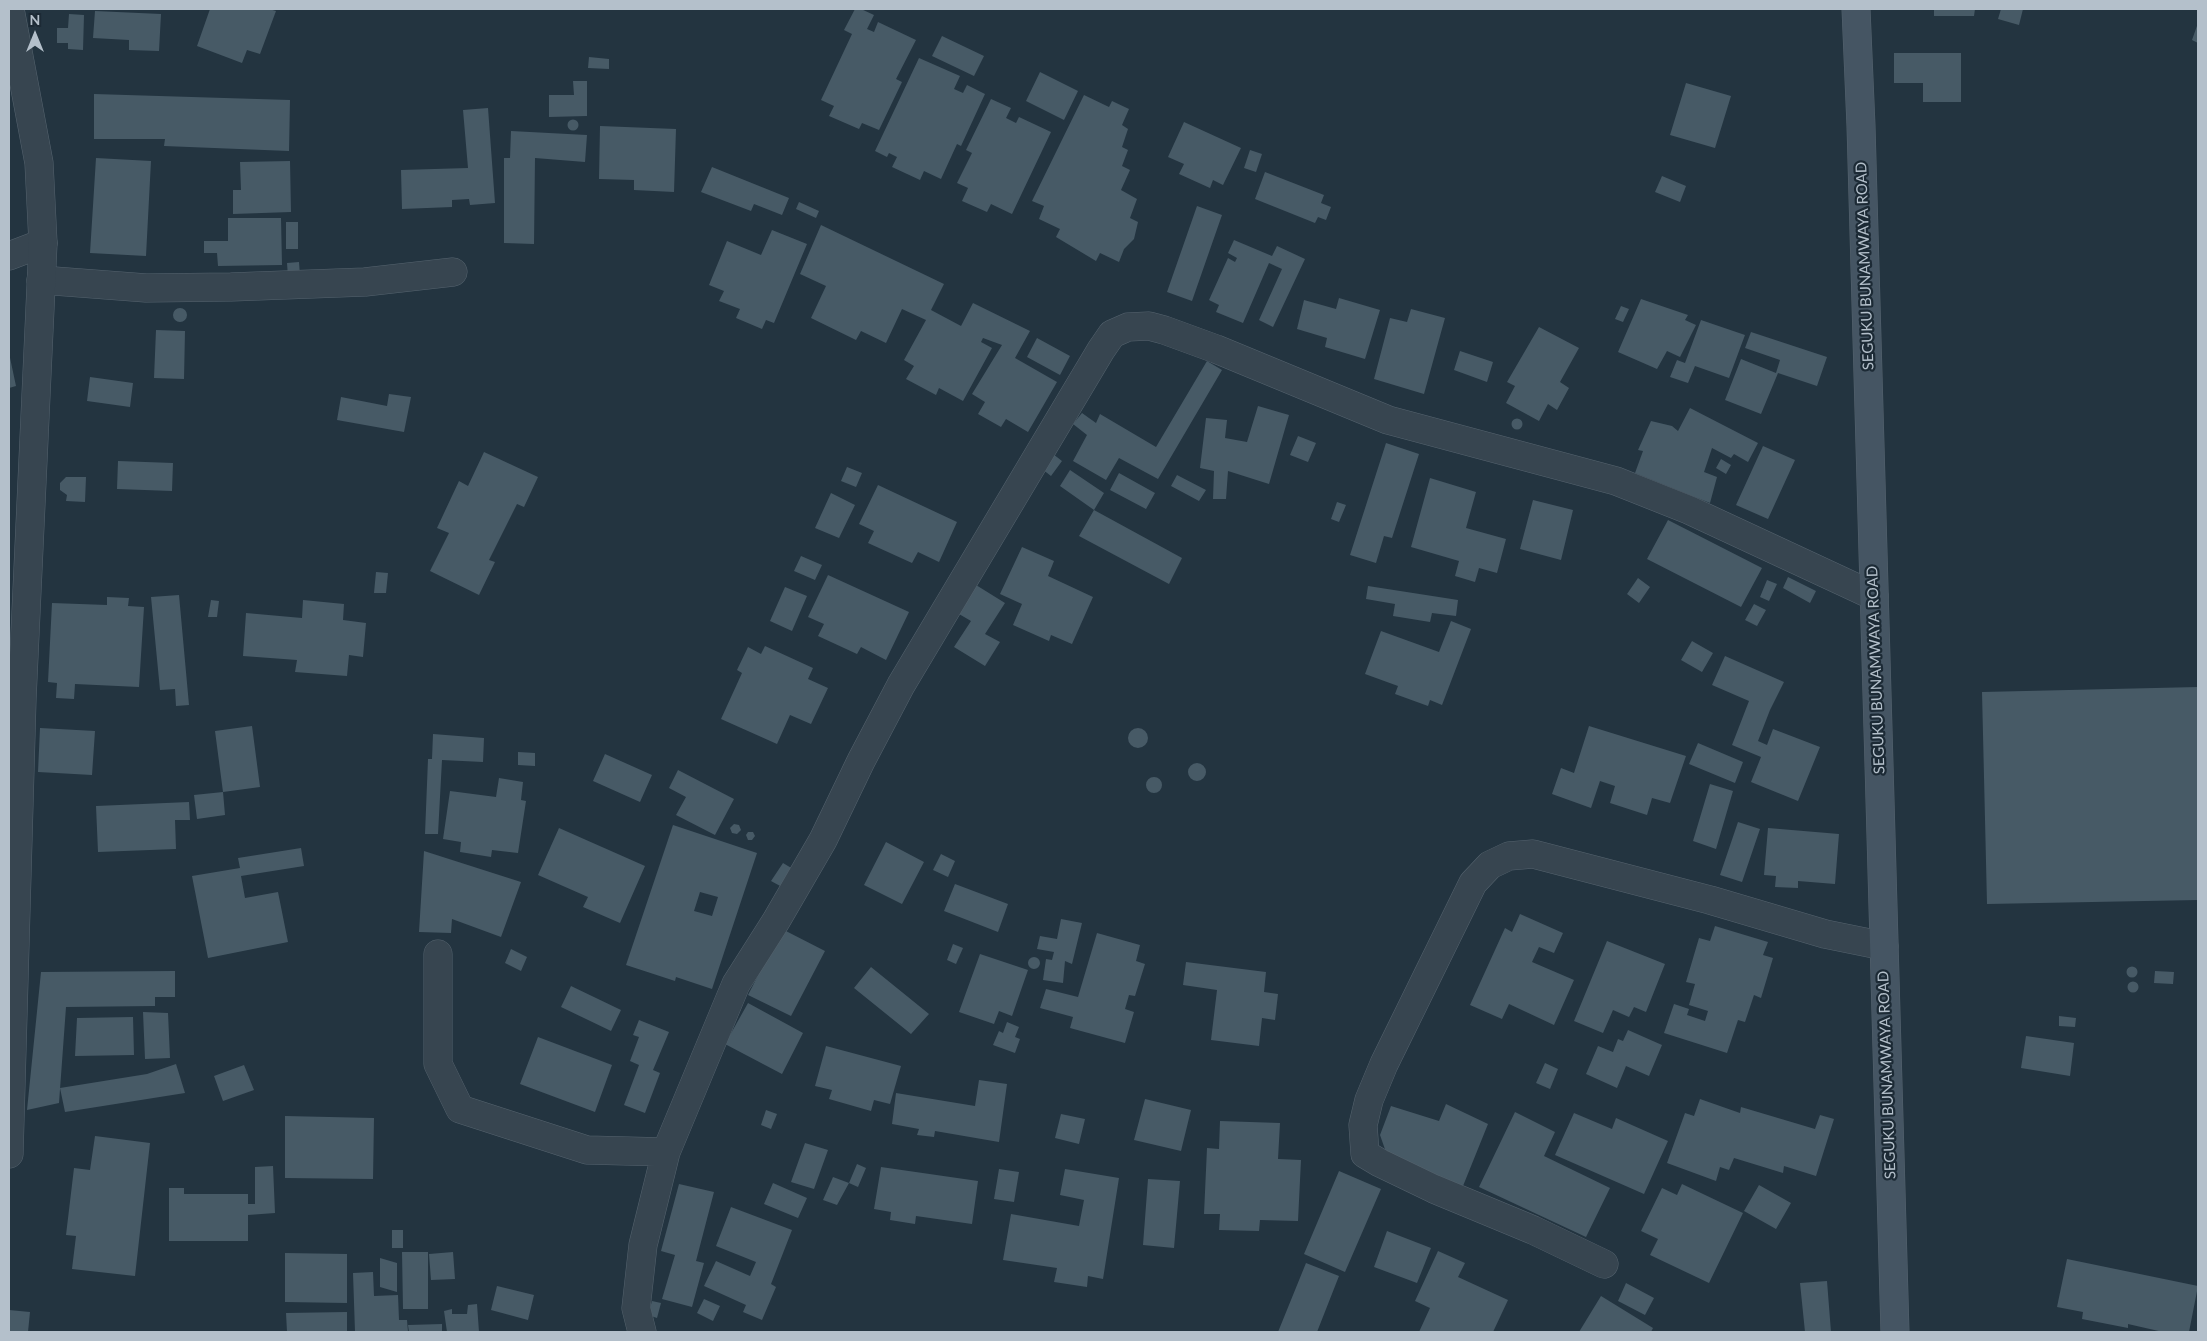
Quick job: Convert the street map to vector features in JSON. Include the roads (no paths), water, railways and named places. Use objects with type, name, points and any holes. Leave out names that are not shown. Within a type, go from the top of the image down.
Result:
[{"type":"main road","name":"SEGUKU BUNAMWAYA ROAD","points":[[1856,9],[1862,126],[1895,1332]]},
{"type":"street","points":[[9,1154],[12,919],[42,243],[39,163],[14,11]]},
{"type":"street","points":[[9,256],[42,243]]},
{"type":"street","points":[[41,280],[146,288],[232,287],[365,282],[453,272]]},
{"type":"street","points":[[642,1332],[636,1308],[643,1245],[666,1152],[736,984],[776,921],[823,840],[860,761],[901,685],[1112,334],[1128,327],[1149,326],[1164,330],[1216,349],[1388,420],[1616,482],[1689,510],[1874,596]]},
{"type":"street","points":[[1604,1264],[1533,1230],[1434,1190],[1365,1154],[1363,1125],[1369,1100],[1388,1055],[1473,883],[1490,865],[1509,856],[1533,854],[1710,900],[1825,934],[1884,946]]},
{"type":"street","points":[[438,954],[438,1064],[460,1109],[587,1150],[666,1152]]}]
